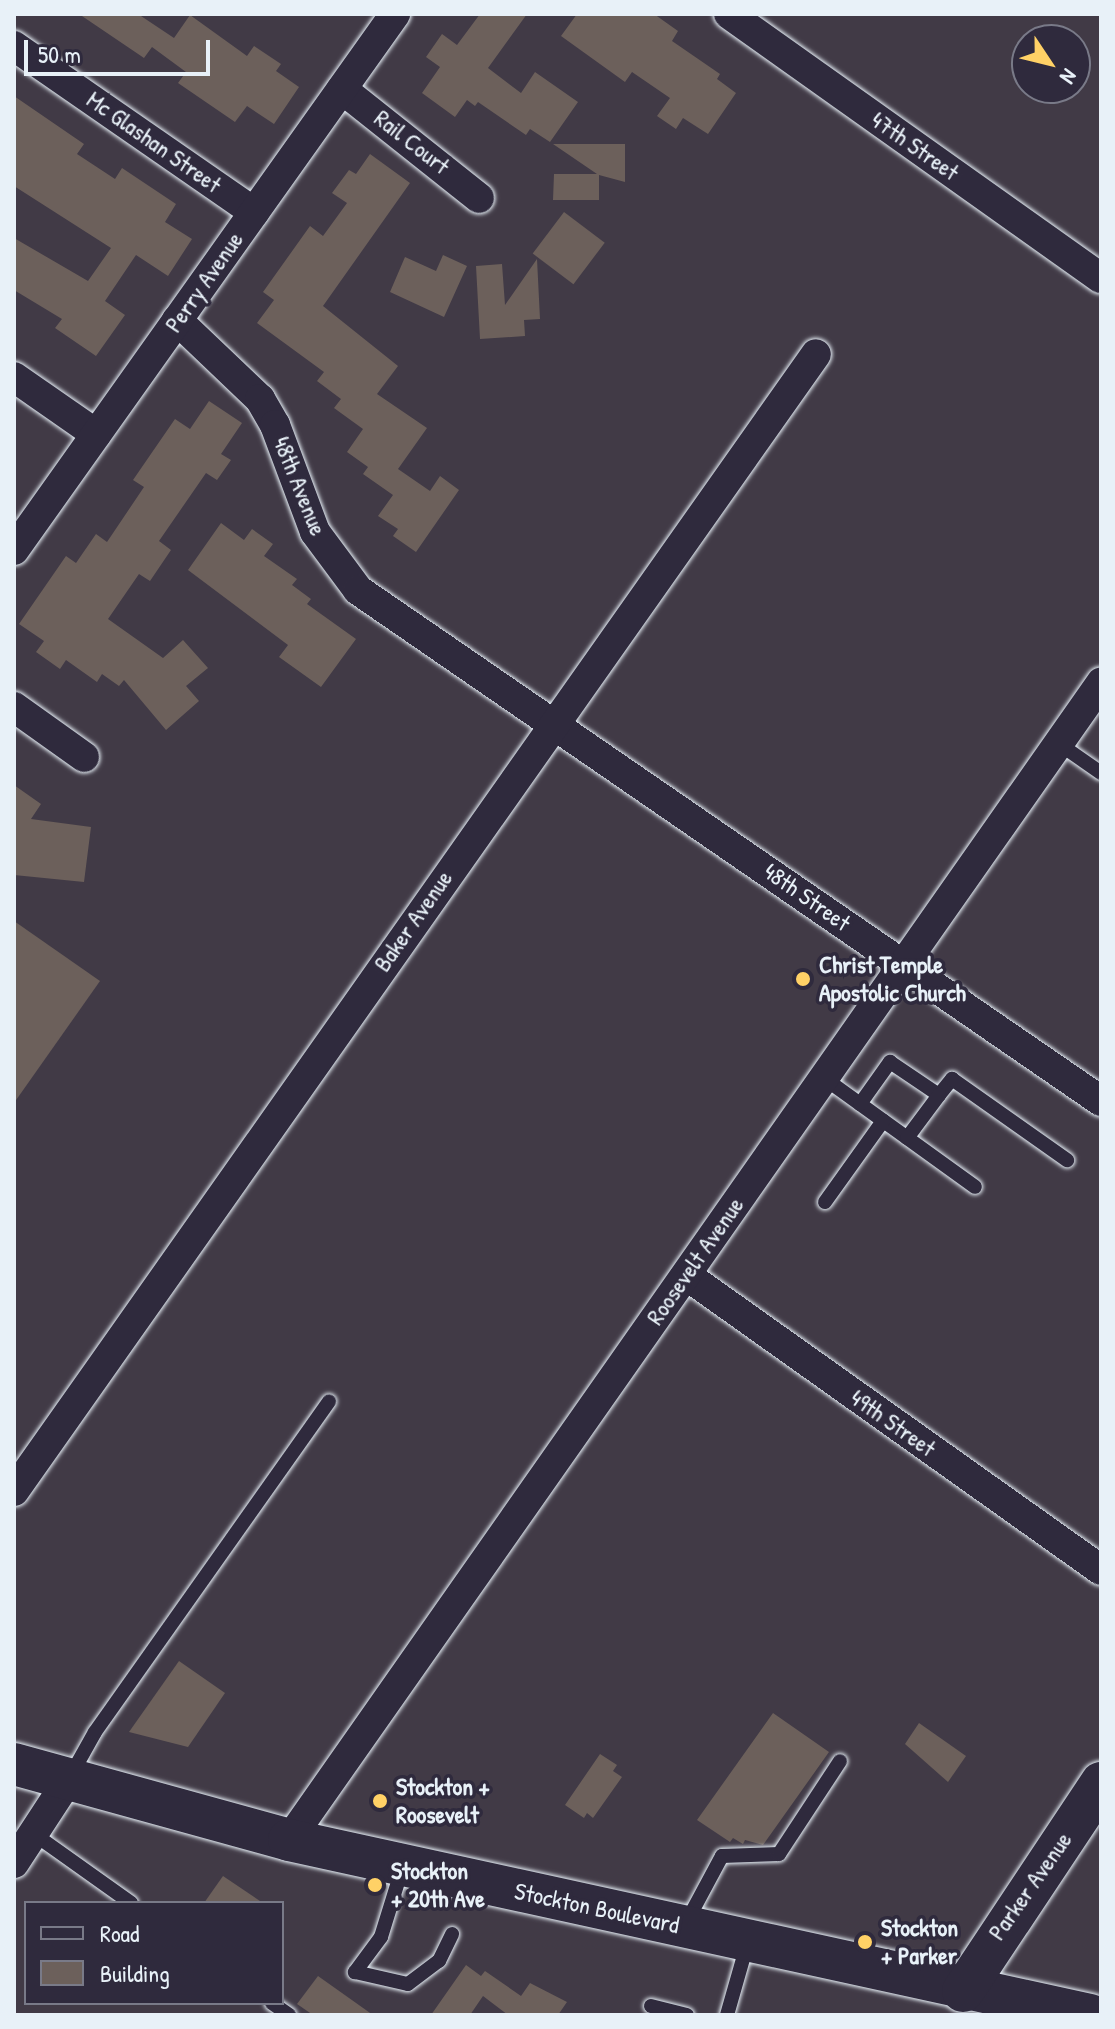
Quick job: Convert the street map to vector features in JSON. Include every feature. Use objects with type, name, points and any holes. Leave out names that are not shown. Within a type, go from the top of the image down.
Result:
[{"type":"main road","name":"Stockton Boulevard","points":[[14,1764],[289,1840],[748,1941],[1045,2011],[1090,2015]]},
{"type":"main road","name":"Parker Avenue","points":[[963,1991],[1101,1783]]},
{"type":"street","name":"Perry Avenue","points":[[14,550],[395,14]]},
{"type":"street","name":"47th Street","points":[[729,14],[1101,278]]},
{"type":"street","name":"Mc Glashan Street","points":[[14,46],[254,212]]},
{"type":"street","name":"Rail Court","points":[[342,89],[479,198]]},
{"type":"street","name":"48th Avenue","points":[[177,320],[260,399],[275,425],[315,532],[358,590],[551,723]]},
{"type":"street","name":"Baker Avenue","points":[[14,1491],[551,723],[816,354]]},
{"type":"street","points":[[14,377],[96,434]]},
{"type":"street","name":"Roosevelt Avenue","points":[[289,1840],[1101,683]]},
{"type":"street","points":[[14,707],[84,757]]},
{"type":"street","name":"48th Street","points":[[551,723],[1101,1101]]},
{"type":"street","name":"49th Street","points":[[686,1275],[1101,1570]]},
{"type":"street","points":[[14,1863],[69,1779]]},
{"type":"lane","points":[[1058,743],[1101,773]]},
{"type":"lane","points":[[860,1104],[890,1062],[939,1095]]},
{"type":"lane","points":[[824,1078],[975,1187]]},
{"type":"lane","points":[[907,1138],[952,1079],[1067,1160]]},
{"type":"lane","points":[[825,1202],[883,1121]]},
{"type":"lane","points":[[69,1779],[95,1732],[329,1401]]},
{"type":"lane","points":[[684,1927],[722,1856],[779,1854],[840,1761]]},
{"type":"lane","points":[[34,1834],[128,1901]]},
{"type":"lane","points":[[403,1865],[381,1937],[355,1972],[408,1984],[439,1961],[452,1934]]},
{"type":"lane","points":[[727,2015],[748,1941]]},
{"type":"lane","points":[[651,2006],[687,2015]]},
{"type":"building","points":[[79,14],[138,14],[174,38],[190,15],[247,56],[254,46],[281,64],[276,71],[299,87],[274,124],[247,106],[235,122],[178,83],[186,72],[152,47],[144,58]]},
{"type":"building","points":[[480,14],[527,14],[488,68],[521,93],[535,72],[578,102],[550,142],[530,129],[526,135],[478,102],[475,106],[467,100],[455,117],[422,93],[440,67],[426,57],[442,34],[457,45]]},
{"type":"building","points":[[577,14],[654,14],[678,31],[672,41],[720,74],[717,79],[736,93],[708,134],[683,118],[676,129],[657,116],[670,98],[632,72],[625,82],[561,36]]},
{"type":"building","points":[[14,96],[84,144],[77,154],[115,179],[122,168],[176,204],[165,222],[192,239],[168,276],[136,255],[105,301],[125,315],[96,356],[55,328],[62,319],[14,290],[14,238],[88,281],[111,248],[14,186]]},
{"type":"building","points":[[553,144],[625,144],[625,182],[599,175],[599,200],[553,200],[554,174],[597,174]]},
{"type":"building","points":[[370,154],[410,183],[323,306],[398,366],[377,394],[427,428],[398,469],[430,491],[440,476],[459,490],[416,552],[393,536],[398,529],[378,516],[393,495],[363,474],[368,467],[347,452],[363,429],[334,408],[341,399],[317,381],[324,372],[257,323],[274,300],[263,292],[310,226],[323,236],[347,203],[332,193],[349,170],[356,174]]},
{"type":"building","points":[[564,212],[605,243],[573,284],[533,254]]},
{"type":"building","points":[[443,255],[467,266],[444,317],[390,292],[405,257],[436,271]]},
{"type":"building","points":[[537,259],[540,319],[524,320],[525,336],[480,339],[476,266],[502,264],[505,305]]},
{"type":"building","points":[[209,401],[242,423],[221,454],[231,460],[217,480],[206,473],[159,541],[171,550],[150,581],[139,574],[108,619],[163,658],[183,640],[208,668],[186,686],[199,701],[166,730],[124,680],[119,686],[102,674],[97,682],[66,660],[60,669],[36,652],[44,641],[19,624],[66,556],[76,563],[96,534],[107,542],[144,487],[133,480],[175,419],[190,429]]},
{"type":"building","points":[[221,523],[244,540],[252,529],[273,544],[264,556],[297,579],[292,585],[311,599],[307,604],[356,639],[321,687],[279,657],[288,645],[188,570]]},
{"type":"building","points":[[14,785],[41,804],[31,819],[91,827],[84,882],[14,875]]},
{"type":"building","points":[[14,921],[100,981],[14,1103]]},
{"type":"building","points":[[179,1661],[225,1693],[188,1747],[129,1732]]},
{"type":"building","points":[[773,1713],[829,1752],[763,1845],[745,1840],[743,1844],[733,1838],[730,1842],[697,1820]]},
{"type":"building","points":[[919,1723],[966,1756],[948,1782],[905,1744]]},
{"type":"building","points":[[600,1754],[617,1765],[613,1771],[622,1777],[593,1818],[587,1813],[584,1818],[565,1805]]},
{"type":"building","points":[[223,1876],[260,1901],[205,1901]]},
{"type":"building","points":[[466,1965],[481,1976],[485,1971],[521,1996],[530,1983],[567,2002],[558,2015],[508,2015],[483,1996],[470,2015],[431,2015]]},
{"type":"building","points":[[318,1976],[373,2015],[313,2015],[297,2004]]},
{"type":"place","name":"Christ Temple Apostolic Church","points":[[803,979]]},
{"type":"place","name":"Stockton + Roosevelt","points":[[380,1801]]},
{"type":"place","name":"Stockton + 20th Ave","points":[[375,1885]]},
{"type":"place","name":"Stockton + Parker","points":[[865,1942]]}]
